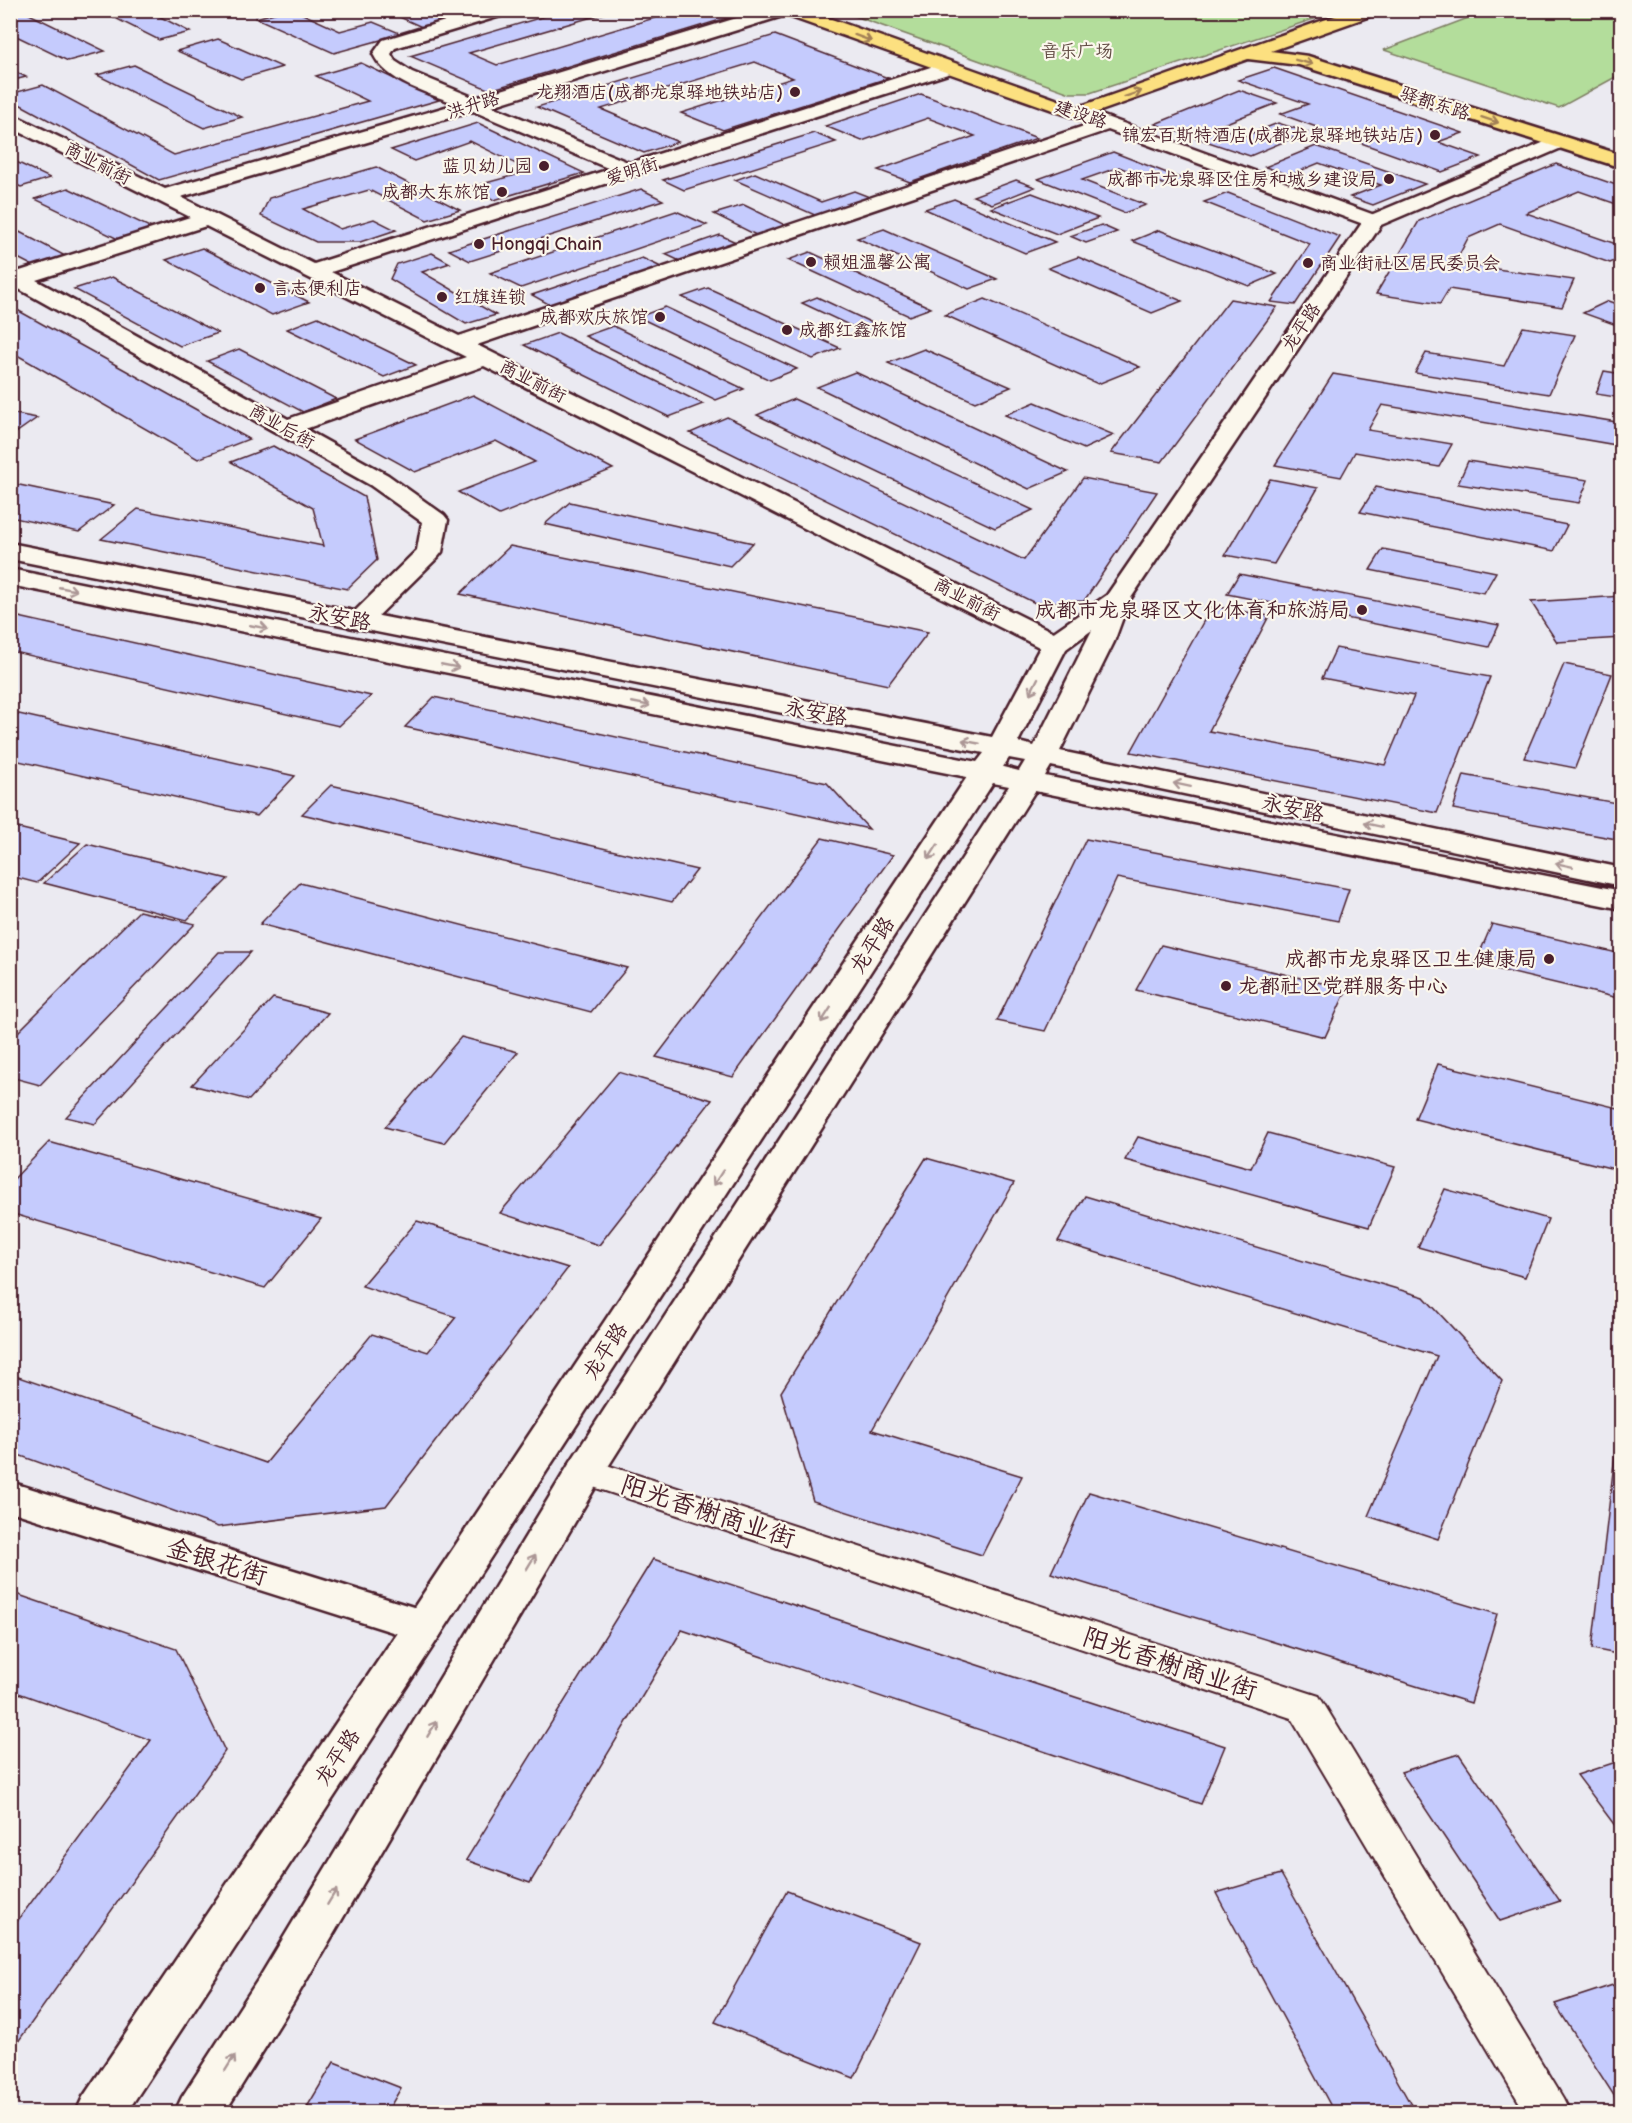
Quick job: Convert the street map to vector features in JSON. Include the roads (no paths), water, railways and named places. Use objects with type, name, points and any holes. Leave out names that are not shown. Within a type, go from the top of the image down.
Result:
[{"type":"highway","name":"建设路","points":[[788,10],[1078,113]]},
{"type":"highway","name":"驿都东路","points":[[1333,42],[1370,10]]},
{"type":"highway","name":"驿都东路","points":[[1078,113],[1246,54],[1333,42],[1622,144]]},
{"type":"highway","name":"驿都东路","points":[[1246,54],[1301,60],[1622,162]]},
{"type":"street","points":[[501,10],[389,44],[382,54],[387,64],[405,76],[632,171]]},
{"type":"street","name":"洪升路","points":[[162,196],[474,105],[783,10]]},
{"type":"street","name":"爱明街","points":[[316,270],[632,171],[947,68]]},
{"type":"street","name":"建设路","points":[[1078,113],[1373,221]]},
{"type":"street","name":"商业前街","points":[[10,118],[162,196],[316,270],[1055,644]]},
{"type":"street","points":[[459,343],[1108,124]]},
{"type":"street","points":[[1373,221],[1559,142]]},
{"type":"street","points":[[14,277],[209,218]]},
{"type":"street","name":"龙平路","points":[[199,2112],[277,1989],[585,1471],[1035,768],[1101,642],[1116,602],[1373,221]]},
{"type":"street","name":"商业后街","points":[[14,277],[379,480],[435,520],[429,552],[358,621]]},
{"type":"street","points":[[286,428],[487,357]]},
{"type":"street","name":"永安路","points":[[10,551],[358,621],[993,761]]},
{"type":"street","points":[[10,578],[1035,768],[1622,900]]},
{"type":"street","name":"龙平路","points":[[100,2112],[424,1626],[993,761],[1055,644],[1116,602]]},
{"type":"street","name":"永安路","points":[[1035,768],[1622,877]]},
{"type":"street","name":"阳光香榭商业街","points":[[585,1471],[1305,1707],[1548,2112]]},
{"type":"street","name":"金银花街","points":[[10,1496],[424,1626]]},
{"type":"place","name":"龙翔酒店(成都龙泉驿地铁站店)","points":[[795,92]]},
{"type":"place","name":"锦宏百斯特酒店(成都龙泉驿地铁站店)","points":[[1435,135]]},
{"type":"place","name":"蓝贝幼儿园","points":[[544,166]]},
{"type":"place","name":"成都市龙泉驿区住房和城乡建设局","points":[[1389,179]]},
{"type":"place","name":"成都大东旅馆","points":[[502,192]]},
{"type":"place","name":"Hongqi Chain","points":[[479,244]]},
{"type":"place","name":"赖姐温馨公寓","points":[[811,262]]},
{"type":"place","name":"商业街社区居民委员会","points":[[1308,263]]},
{"type":"place","name":"言志便利店","points":[[260,288]]},
{"type":"place","name":"红旗连锁","points":[[442,297]]},
{"type":"place","name":"成都欢庆旅馆","points":[[660,317]]},
{"type":"place","name":"成都红鑫旅馆","points":[[787,330]]},
{"type":"place","name":"成都市龙泉驿区文化体育和旅游局","points":[[1362,610]]},
{"type":"place","name":"成都市龙泉驿区卫生健康局","points":[[1549,959]]},
{"type":"place","name":"龙都社区党群服务中心","points":[[1226,986]]},
{"type":"park label","name":"音乐广场","points":[[1077,51]]}]
